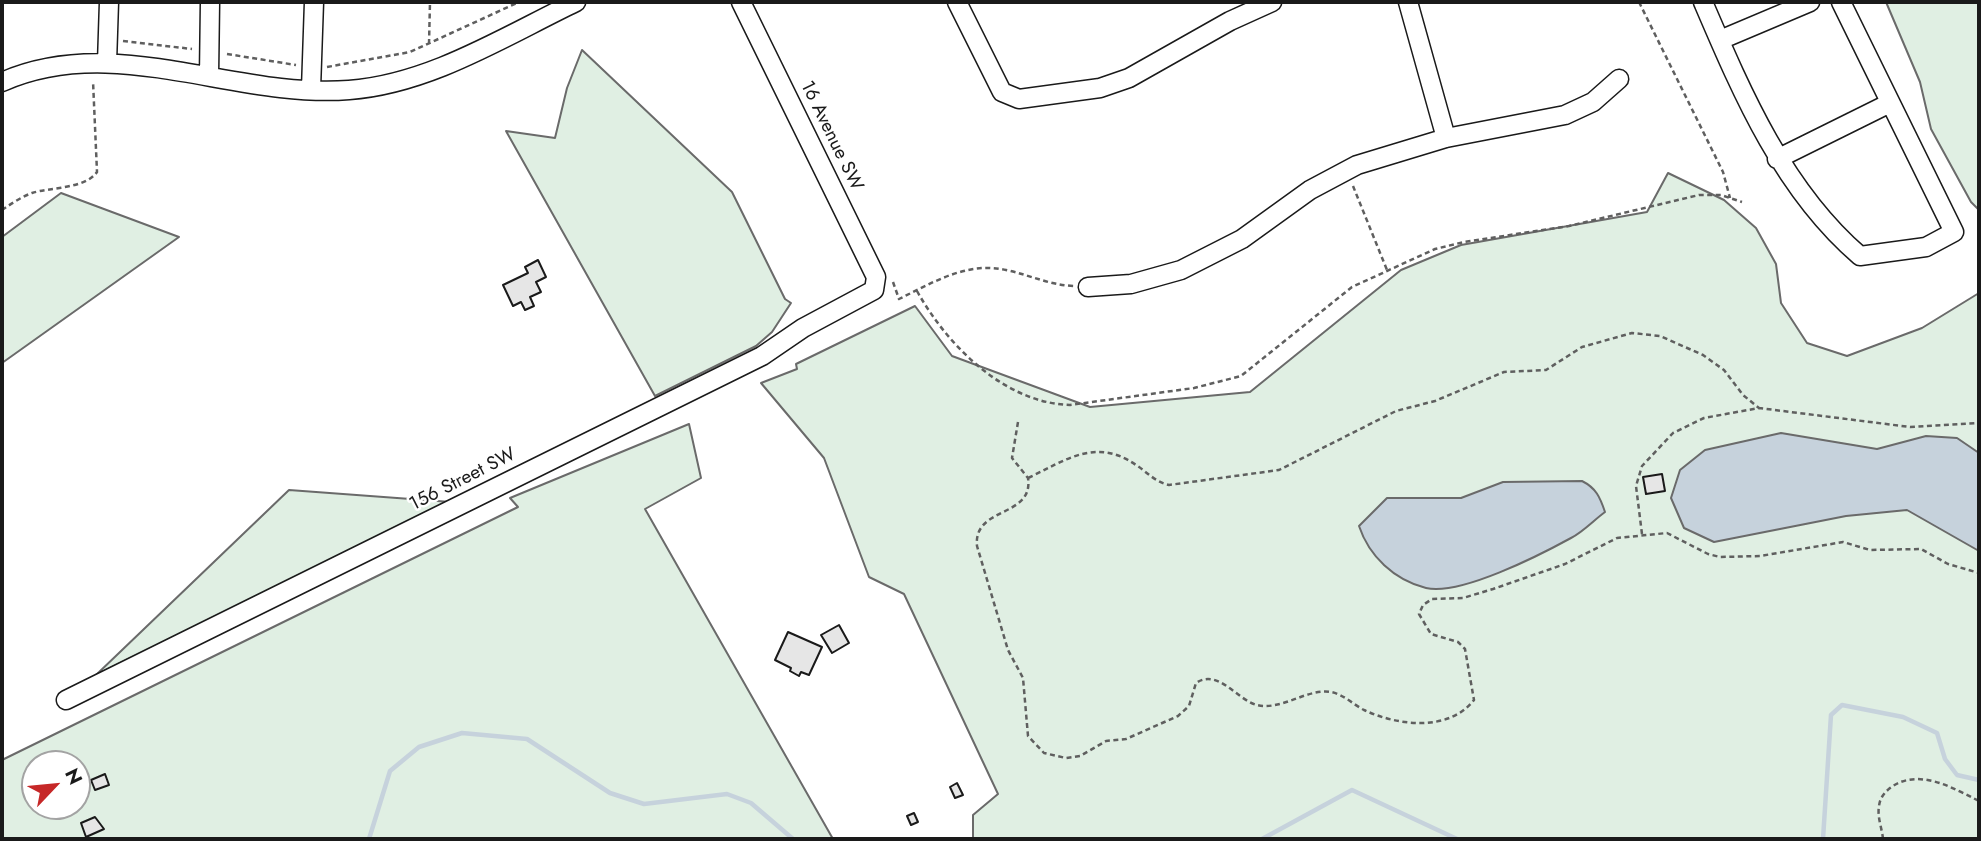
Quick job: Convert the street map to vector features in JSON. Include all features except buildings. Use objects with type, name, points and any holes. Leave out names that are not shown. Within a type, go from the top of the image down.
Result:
[{"type":"street","points":[[107,63],[109,2]]},
{"type":"street","points":[[209,76],[210,2]]},
{"type":"street","points":[[311,89],[314,2]]},
{"type":"street","points":[[2,82],[33,71],[107,63],[311,89],[348,90],[411,78],[576,2]]},
{"type":"street","name":"16 Avenue SW","points":[[741,2],[876,277],[874,290]]},
{"type":"street","points":[[957,2],[1002,92],[1019,99],[1100,88],[1129,78],[1230,21],[1272,2]]},
{"type":"street","points":[[1408,2],[1446,138]]},
{"type":"street","points":[[1703,2],[1777,159],[1838,237],[1860,256],[1926,247],[1954,232],[1841,2]]},
{"type":"street","points":[[1720,40],[1810,2]]},
{"type":"street","points":[[1088,287],[1153,279],[1206,259],[1242,239],[1310,190],[1346,170],[1392,153],[1446,138],[1565,115],[1593,102],[1619,79]]},
{"type":"street","points":[[1777,159],[1890,103]]},
{"type":"street","name":"156 Street SW","points":[[66,700],[762,356],[803,328],[874,290]]},
{"type":"path","points":[[429,44],[430,2]]},
{"type":"path","points":[[331,67],[379,59],[429,44],[519,2]]},
{"type":"path","points":[[1639,2],[1723,172],[1730,198]]},
{"type":"path","points":[[2,210],[33,193],[85,182],[94,177],[97,172],[93,77]]},
{"type":"path","points":[[1346,170],[1387,270]]},
{"type":"path","points":[[917,291],[928,310],[990,375],[1038,400],[1070,405],[1194,388],[1241,376],[1259,365],[1339,296],[1387,270],[1452,244],[1569,226],[1684,197],[1712,194],[1742,202]]},
{"type":"path","points":[[892,281],[898,299],[952,273],[992,267],[1054,285],[1088,287]]},
{"type":"path","points":[[1028,478],[1069,459],[1102,450],[1121,456],[1159,482],[1169,485],[1279,470],[1396,411],[1435,401],[1499,374],[1546,370],[1582,347],[1632,333],[1660,336],[1703,355],[1724,370],[1742,394],[1759,408]]},
{"type":"path","points":[[1642,535],[1636,494],[1637,477],[1642,466],[1659,444],[1673,433],[1704,418],[1759,408],[1910,428],[1979,423]]},
{"type":"path","points":[[1018,422],[1012,458],[1028,478],[1024,500],[987,521],[978,533],[977,546],[1008,650],[1023,678],[1028,736],[1038,749],[1055,757],[1080,756],[1107,741],[1126,739],[1178,716],[1189,706],[1196,683],[1206,678],[1221,683],[1244,699],[1261,706],[1329,692],[1378,715],[1416,722],[1448,720],[1463,712],[1474,700],[1467,654],[1458,642],[1438,638],[1427,630],[1419,614],[1423,605],[1432,600],[1463,598],[1483,593],[1565,564],[1617,538],[1673,533],[1698,549],[1720,557],[1760,556],[1835,542],[1850,542],[1870,550],[1921,549],[1948,564],[1979,573]]},
{"type":"path","points":[[1883,839],[1878,807],[1883,794],[1896,784],[1912,780],[1936,781],[1979,801]]},
{"type":"green space","points":[[1886,2],[1979,2],[1979,210],[1971,202],[1931,129],[1920,82]]},
{"type":"green space","points":[[582,50],[732,192],[785,299],[791,303],[772,332],[756,346],[655,396],[506,131],[555,138],[567,88]]},
{"type":"green space","points":[[1668,173],[1724,200],[1756,228],[1776,264],[1781,303],[1807,343],[1847,356],[1922,328],[1979,293],[1979,839],[973,839],[973,815],[998,794],[904,594],[869,577],[824,458],[761,383],[797,369],[796,364],[915,306],[952,356],[1090,407],[1250,392],[1401,270],[1461,245],[1647,212]]},
{"type":"green space","points":[[61,193],[179,237],[2,363],[2,237]]},
{"type":"green space","points":[[689,424],[701,478],[645,509],[833,839],[2,839],[2,760],[21,751],[21,820],[91,820],[91,750],[22,750],[518,507],[510,498]]},
{"type":"green space","points":[[289,490],[451,502],[96,675]]},
{"type":"shaded area","points":[[1781,433],[1877,449],[1926,436],[1957,438],[1979,453],[1979,551],[1907,510],[1846,516],[1714,542],[1684,528],[1671,498],[1680,470],[1705,450]]},
{"type":"shaded area","points":[[1582,481],[1597,494],[1605,512],[1575,535],[1540,554],[1459,586],[1426,588],[1393,573],[1376,557],[1359,526],[1387,498],[1461,498],[1503,482]]},
{"type":"waterway","points":[[1823,839],[1831,715],[1842,705],[1903,717],[1937,733],[1945,759],[1957,775],[1979,780]]},
{"type":"waterway","points":[[369,839],[390,771],[419,747],[462,733],[527,739],[610,793],[644,804],[727,794],[751,803],[793,839]]},
{"type":"waterway","points":[[1262,839],[1352,790],[1457,839]]}]
